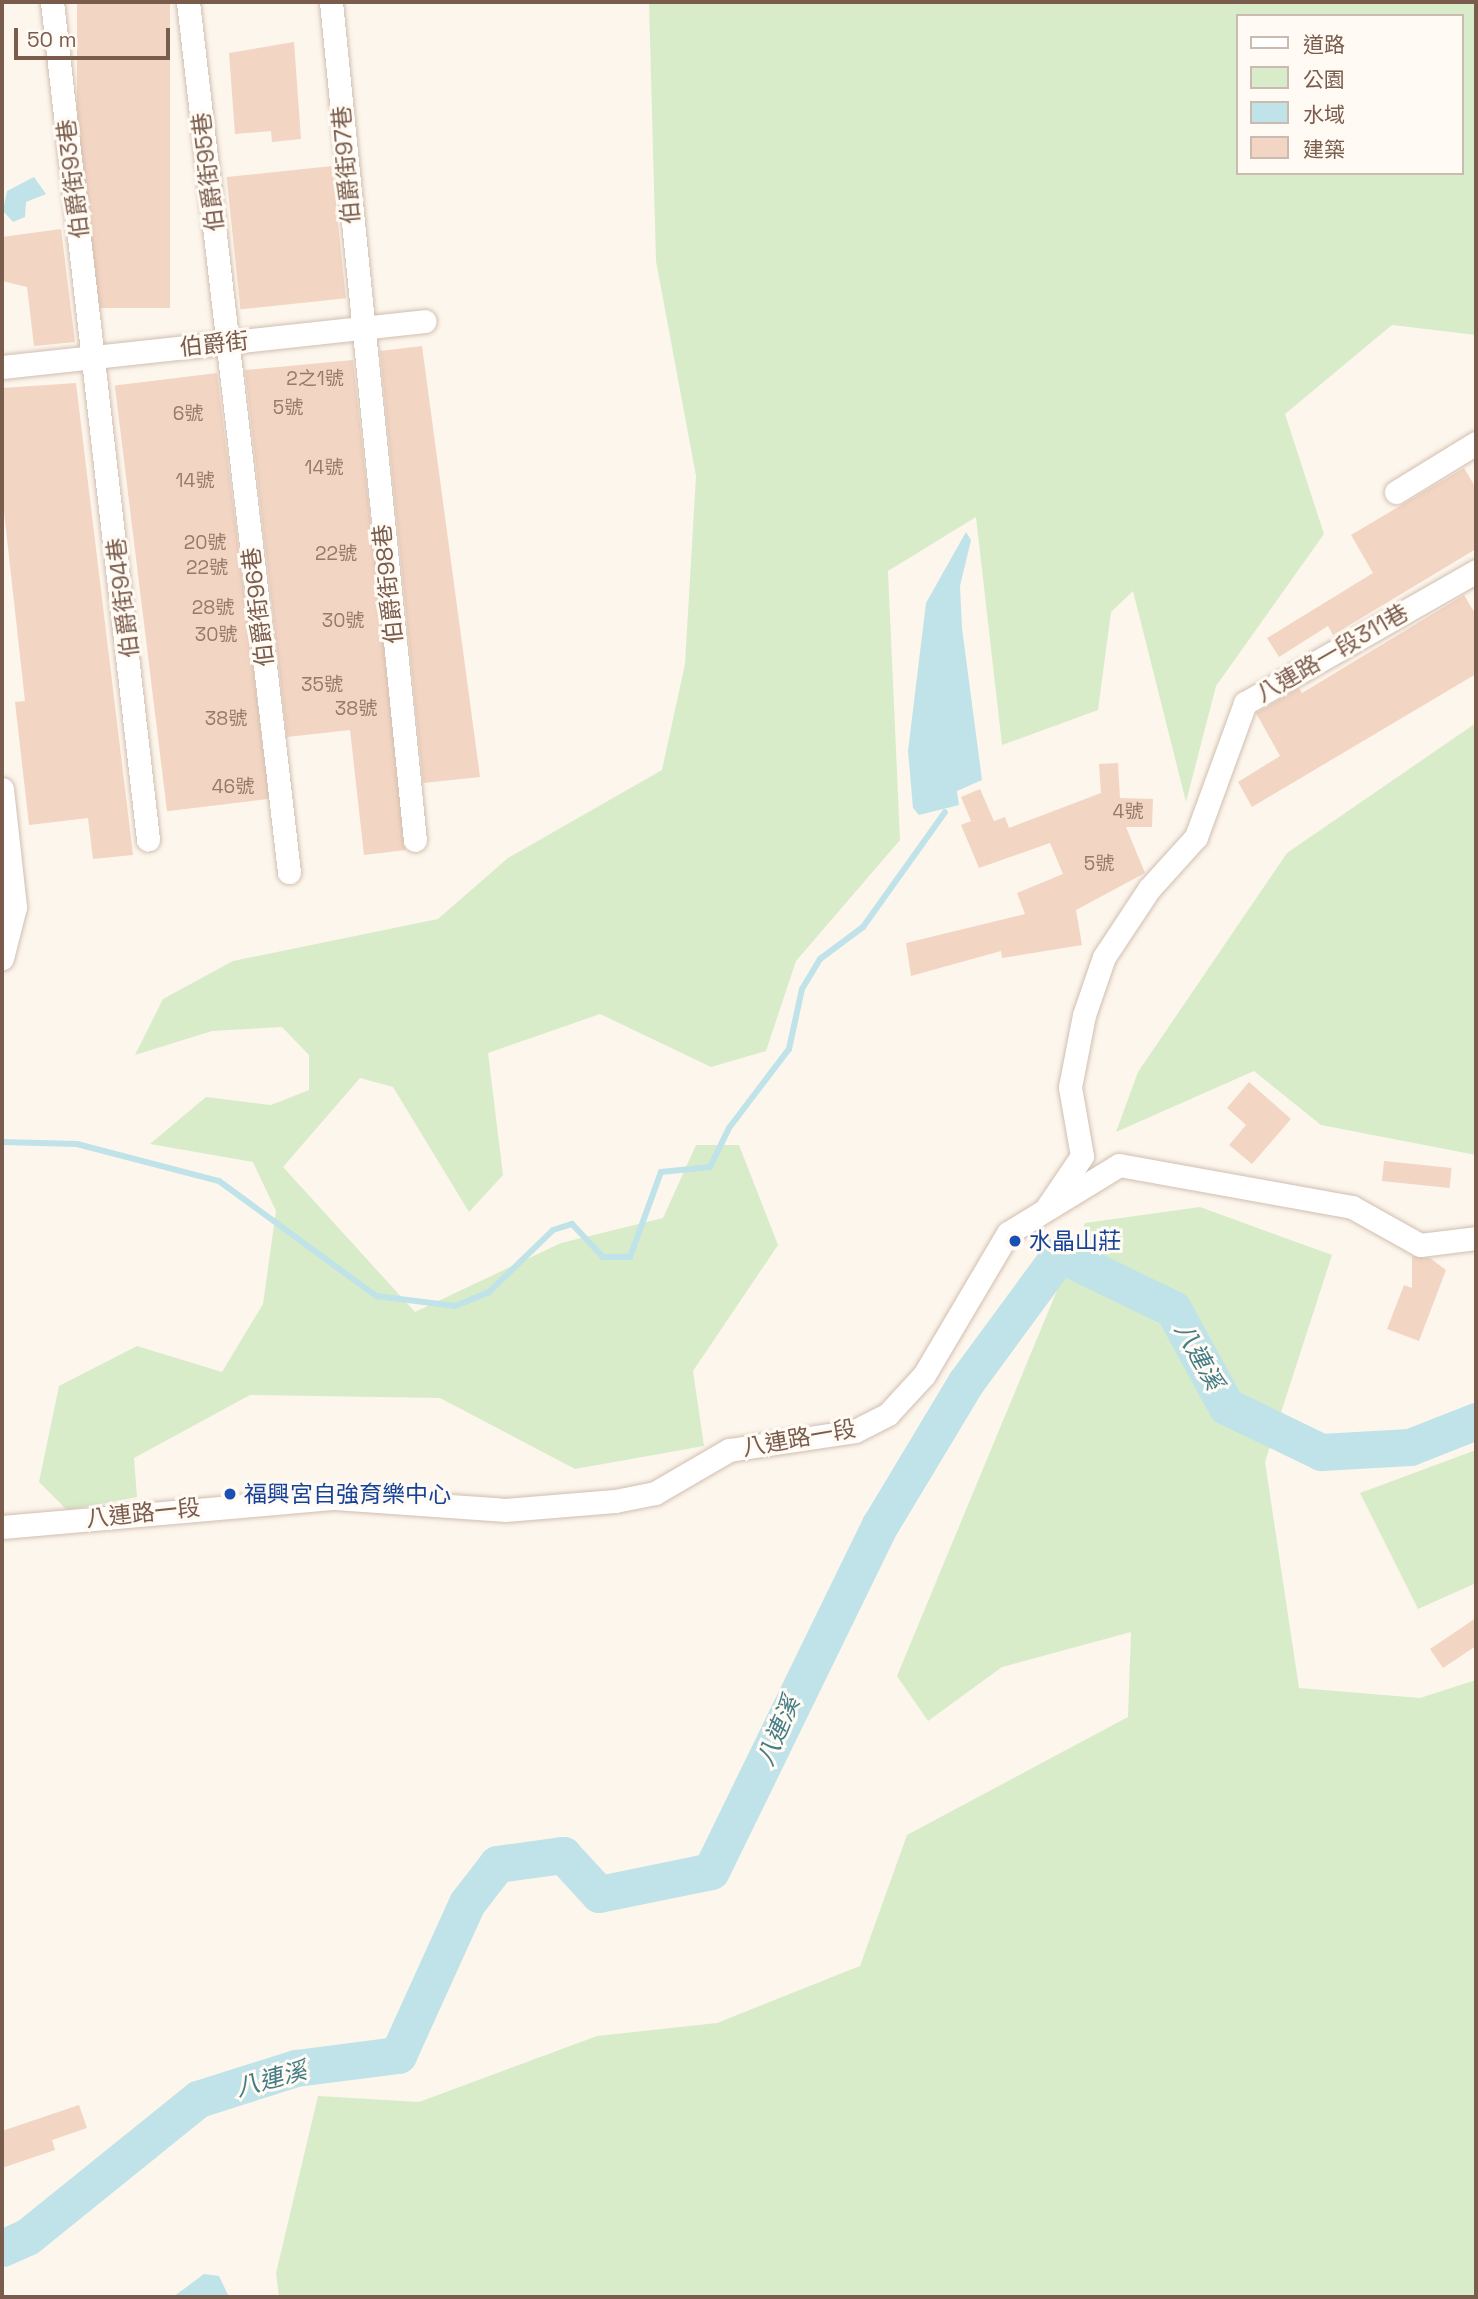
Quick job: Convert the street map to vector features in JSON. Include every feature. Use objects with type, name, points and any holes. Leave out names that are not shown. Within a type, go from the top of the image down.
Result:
[{"type":"street","name":"伯爵街93巷","points":[[52,2],[93,357]]},
{"type":"street","name":"伯爵街95巷","points":[[188,2],[228,342]]},
{"type":"street","name":"伯爵街97巷","points":[[331,2],[361,328]]},
{"type":"street","name":"伯爵街","points":[[2,367],[425,321]]},
{"type":"street","name":"伯爵街98巷","points":[[361,328],[415,840]]},
{"type":"street","name":"伯爵街96巷","points":[[228,342],[289,872]]},
{"type":"street","name":"伯爵街94巷","points":[[93,357],[148,840]]},
{"type":"street","points":[[1396,492],[1476,443]]},
{"type":"street","name":"八連路一段311巷","points":[[1043,1215],[1082,1156],[1070,1087],[1084,1015],[1104,957],[1149,889],[1196,837],[1245,703],[1476,571]]},
{"type":"street","points":[[2,789],[15,907],[2,958]]},
{"type":"street","name":"八連路一段","points":[[2,1527],[335,1498],[505,1510],[654,1493],[729,1450],[855,1431],[888,1414],[924,1375],[1008,1233],[1043,1215],[1119,1165],[1352,1208],[1420,1244],[1476,1238]]},
{"type":"green space","points":[[649,2],[1476,2],[1476,335],[1392,325],[1285,414],[1324,534],[1216,686],[1186,802],[1133,591],[1111,612],[1098,710],[1002,745],[976,517],[888,571],[900,840],[796,961],[766,1051],[711,1067],[600,1014],[488,1053],[503,1175],[469,1212],[393,1087],[360,1078],[283,1167],[415,1312],[561,1243],[663,1218],[696,1145],[739,1145],[778,1245],[693,1371],[704,1446],[575,1469],[440,1398],[250,1395],[134,1458],[137,1497],[67,1510],[39,1482],[59,1386],[137,1346],[222,1372],[263,1304],[276,1211],[253,1162],[150,1144],[206,1097],[271,1105],[309,1090],[309,1055],[282,1027],[212,1031],[135,1055],[163,999],[233,961],[438,919],[508,858],[662,770],[685,664],[696,476],[656,261]]},
{"type":"green space","points":[[1476,723],[1476,1155],[1321,1125],[1254,1071],[1116,1132],[1138,1072],[1287,853]]},
{"type":"green space","points":[[1200,1207],[1332,1255],[1265,1462],[1299,1688],[1420,1698],[1476,1680],[1476,2297],[279,2297],[276,2273],[318,2096],[419,2102],[597,2036],[717,2023],[860,1966],[907,1835],[1128,1717],[1131,1632],[1002,1667],[928,1721],[897,1676],[1085,1223]]},
{"type":"green space","points":[[1476,1450],[1476,1583],[1418,1609],[1360,1493]]},
{"type":"water","points":[[34,177],[46,194],[26,202],[25,217],[13,222],[3,211],[7,191]]},
{"type":"water","points":[[966,532],[971,540],[960,586],[962,628],[982,780],[957,791],[959,805],[919,815],[913,808],[908,751],[926,603]]},
{"type":"water","points":[[204,2274],[219,2276],[229,2297],[173,2297]]},
{"type":"building","points":[[77,2],[170,2],[170,308],[77,308]]},
{"type":"building","points":[[294,42],[301,139],[272,142],[271,131],[235,134],[229,53]]},
{"type":"building","points":[[332,166],[346,298],[240,309],[227,177]]},
{"type":"building","points":[[61,229],[75,342],[34,346],[27,287],[2,281],[2,237]]},
{"type":"building","points":[[422,346],[480,777],[423,783],[380,351]]},
{"type":"building","points":[[353,360],[406,850],[364,855],[350,730],[287,737],[245,370]]},
{"type":"building","points":[[217,373],[269,799],[167,811],[115,386]]},
{"type":"building","points":[[76,383],[133,855],[93,859],[88,818],[29,825],[15,702],[25,701],[2,494],[2,388]]},
{"type":"building","points":[[1464,468],[1476,488],[1476,549],[1333,635],[1328,626],[1279,657],[1267,638],[1373,573],[1351,535]]},
{"type":"building","points":[[1464,595],[1476,615],[1476,674],[1252,807],[1238,782],[1280,756],[1256,713],[1299,688],[1302,693]]},
{"type":"building","points":[[1118,763],[1120,798],[1153,799],[1152,827],[1126,827],[1145,873],[1076,910],[1082,945],[1002,958],[1001,951],[911,976],[906,943],[1025,914],[1017,893],[1063,874],[1050,843],[979,868],[961,825],[971,821],[961,797],[980,789],[994,821],[1005,817],[1009,828],[1101,793],[1099,764]]},
{"type":"building","points":[[1249,1082],[1291,1119],[1252,1164],[1229,1145],[1246,1125],[1227,1108]]},
{"type":"building","points":[[1384,1161],[1452,1168],[1450,1188],[1382,1181]]},
{"type":"building","points":[[1412,1256],[1430,1258],[1446,1270],[1419,1341],[1387,1329],[1404,1285],[1412,1288]]},
{"type":"building","points":[[1476,1618],[1476,1646],[1443,1668],[1430,1649]]},
{"type":"building","points":[[79,2105],[87,2128],[52,2140],[55,2150],[2,2168],[2,2131]]},
{"type":"waterway","points":[[2,1142],[77,1144],[219,1181],[376,1296],[455,1306],[489,1292],[553,1230],[572,1224],[603,1257],[630,1257],[661,1172],[710,1167],[729,1128],[789,1049],[802,989],[820,959],[863,927],[945,812]]},
{"type":"waterway","name":"八連溪","points":[[2,2248],[27,2237],[198,2099],[296,2068],[398,2055],[467,1903],[497,1864],[563,1855],[599,1894],[711,1871],[880,1525],[966,1382],[1060,1254],[1173,1309],[1226,1406],[1321,1452],[1410,1447],[1476,1421]]},
{"type":"place","name":"水晶山莊","points":[[1015,1241]]},
{"type":"place","name":"福興宮自強育樂中心","points":[[230,1494]]}]
